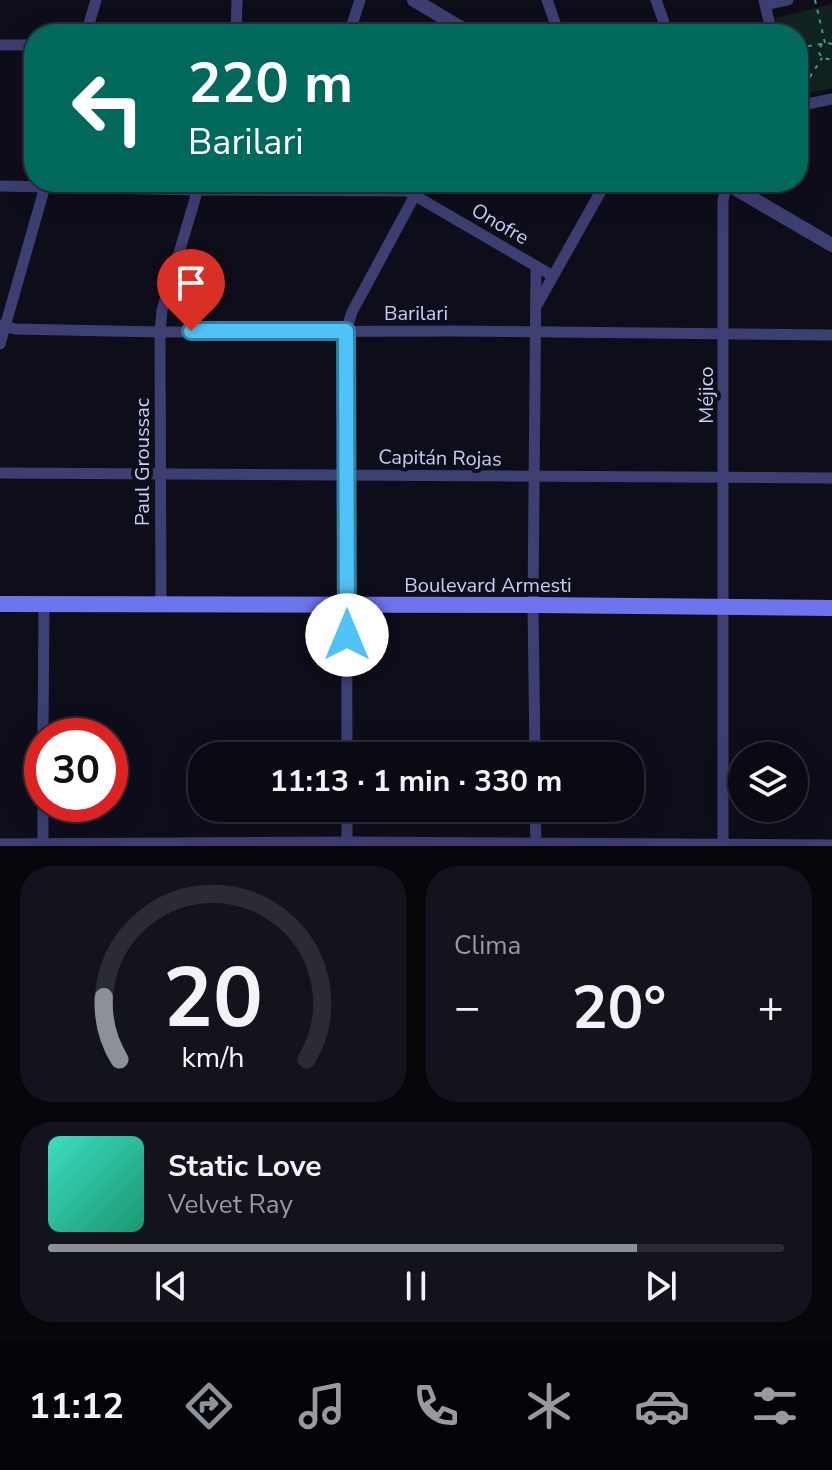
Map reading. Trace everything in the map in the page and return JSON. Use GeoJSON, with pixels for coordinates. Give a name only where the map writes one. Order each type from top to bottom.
{"type":"FeatureCollection","features":[{"type":"Feature","properties":{"kind":"main road","name":"Boulevard Armesti"},"geometry":{"type":"LineString","coordinates":[[0,604],[832,608]]}},
{"type":"Feature","properties":{"kind":"street"},"geometry":{"type":"LineString","coordinates":[[89,24],[96,0]]}},
{"type":"Feature","properties":{"kind":"street"},"geometry":{"type":"LineString","coordinates":[[236,24],[237,0]]}},
{"type":"Feature","properties":{"kind":"street"},"geometry":{"type":"LineString","coordinates":[[352,24],[360,0]]}},
{"type":"Feature","properties":{"kind":"street"},"geometry":{"type":"LineString","coordinates":[[414,0],[454,24]]}},
{"type":"Feature","properties":{"kind":"street"},"geometry":{"type":"LineString","coordinates":[[547,0],[555,24]]}},
{"type":"Feature","properties":{"kind":"street"},"geometry":{"type":"LineString","coordinates":[[656,0],[664,24]]}},
{"type":"Feature","properties":{"kind":"street"},"geometry":{"type":"LineString","coordinates":[[769,24],[764,3],[788,0]]}},
{"type":"Feature","properties":{"kind":"street"},"geometry":{"type":"LineString","coordinates":[[0,45],[24,45]]}},
{"type":"Feature","properties":{"kind":"street"},"geometry":{"type":"LineString","coordinates":[[808,104],[832,99]]}},
{"type":"Feature","properties":{"kind":"street","name":"Onofre"},"geometry":{"type":"LineString","coordinates":[[0,186],[24,185]]}},
{"type":"Feature","properties":{"kind":"street"},"geometry":{"type":"LineString","coordinates":[[0,344],[2,326],[43,192]]}},
{"type":"Feature","properties":{"kind":"street","name":"Paul Groussac"},"geometry":{"type":"LineString","coordinates":[[161,603],[160,332],[162,310],[197,192]]}},
{"type":"Feature","properties":{"kind":"street","name":"Onofre"},"geometry":{"type":"LineString","coordinates":[[404,192],[415,195],[553,276]]}},
{"type":"Feature","properties":{"kind":"street"},"geometry":{"type":"LineString","coordinates":[[347,742],[346,331],[352,312],[417,192]]}},
{"type":"Feature","properties":{"kind":"street"},"geometry":{"type":"LineString","coordinates":[[535,307],[600,192]]}},
{"type":"Feature","properties":{"kind":"street","name":"Méjico"},"geometry":{"type":"LineString","coordinates":[[723,845],[724,192]]}},
{"type":"Feature","properties":{"kind":"street"},"geometry":{"type":"LineString","coordinates":[[741,192],[832,245]]}},
{"type":"Feature","properties":{"kind":"street"},"geometry":{"type":"LineString","coordinates":[[535,742],[536,266]]}},
{"type":"Feature","properties":{"kind":"street","name":"Barilari"},"geometry":{"type":"LineString","coordinates":[[2,326],[15,329],[160,332],[832,335]]}},
{"type":"Feature","properties":{"kind":"street","name":"Capitán Rojas"},"geometry":{"type":"LineString","coordinates":[[0,473],[832,478]]}},
{"type":"Feature","properties":{"kind":"street"},"geometry":{"type":"LineString","coordinates":[[43,718],[44,604]]}},
{"type":"Feature","properties":{"kind":"street"},"geometry":{"type":"LineString","coordinates":[[43,822],[43,845]]}},
{"type":"Feature","properties":{"kind":"street"},"geometry":{"type":"LineString","coordinates":[[347,822],[347,844]]}},
{"type":"Feature","properties":{"kind":"street"},"geometry":{"type":"LineString","coordinates":[[535,822],[536,845]]}},
{"type":"Feature","properties":{"kind":"street"},"geometry":{"type":"LineString","coordinates":[[0,844],[832,845]]}},
{"type":"Feature","properties":{"kind":"path"},"geometry":{"type":"LineString","coordinates":[[815,0],[828,43]]}},
{"type":"Feature","properties":{"kind":"path"},"geometry":{"type":"LineString","coordinates":[[808,46],[828,43]]}},
{"type":"Feature","properties":{"kind":"path"},"geometry":{"type":"LineString","coordinates":[[822,58],[818,51],[828,43]]}},
{"type":"Feature","properties":{"kind":"path"},"geometry":{"type":"LineString","coordinates":[[822,58],[832,58]]}},
{"type":"Feature","properties":{"kind":"path"},"geometry":{"type":"LineString","coordinates":[[808,80],[822,58]]}},
{"type":"Feature","properties":{"kind":"green space"},"geometry":{"type":"Polygon","coordinates":[[[832,4],[832,88],[808,94],[808,24],[776,24],[775,18],[832,4]]]}},
{"type":"Feature","properties":{"kind":"route"},"geometry":{"type":"LineString","coordinates":[[191,331],[346,331],[347,635]]}}]}
